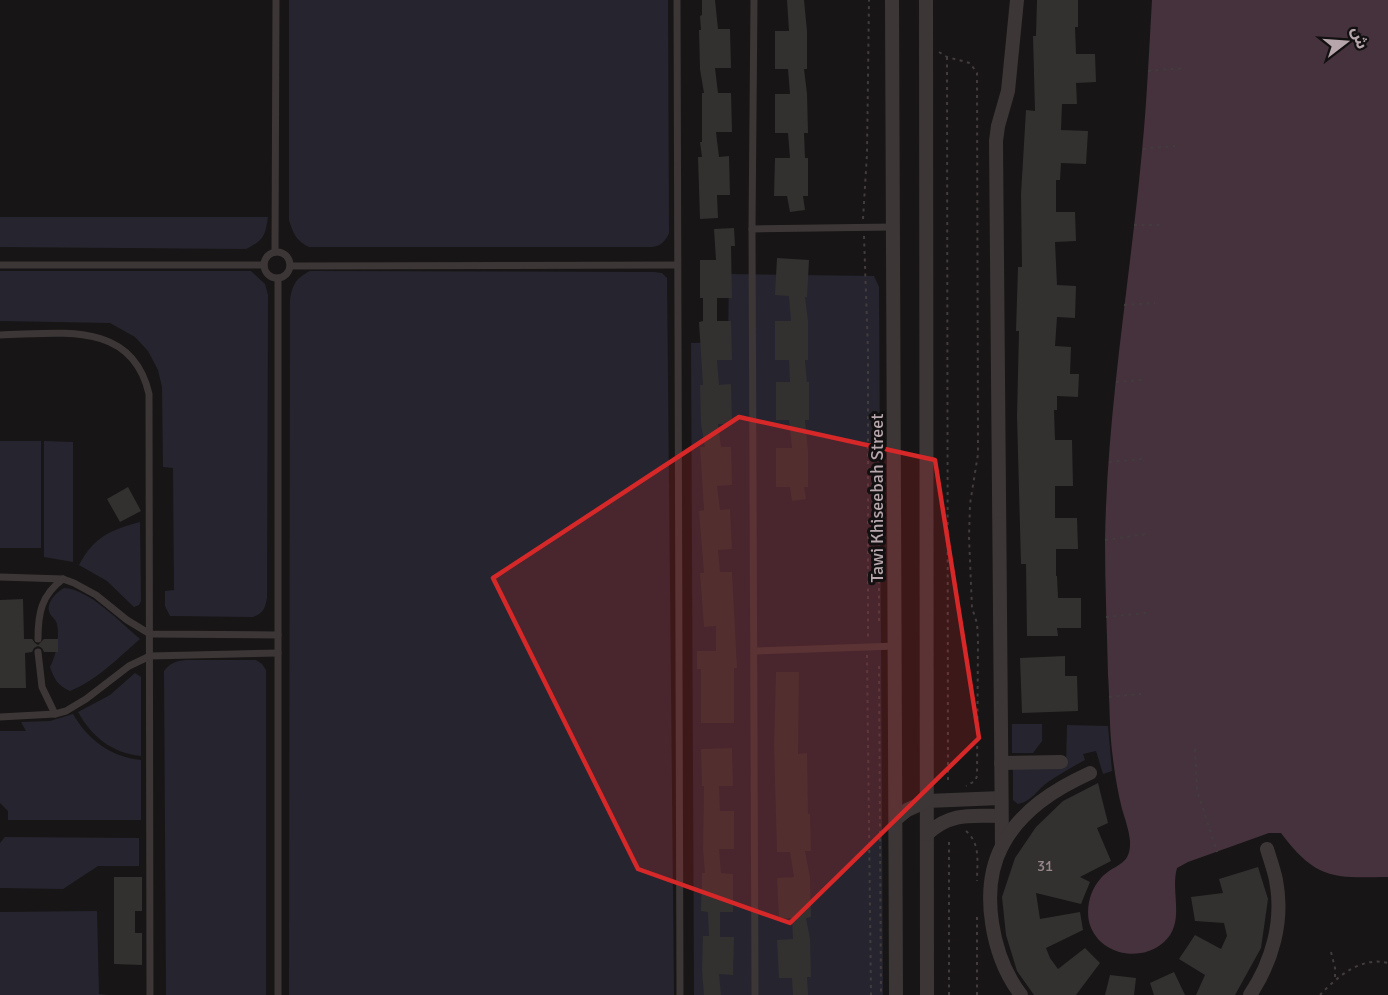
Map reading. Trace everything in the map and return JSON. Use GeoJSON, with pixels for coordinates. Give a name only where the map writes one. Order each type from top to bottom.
{"type":"FeatureCollection","features":[{"type":"Feature","properties":{"kind":"street","name":"Tawi Khiseebah Street"},"geometry":{"type":"LineString","coordinates":[[892,0],[896,995]]}},
{"type":"Feature","properties":{"kind":"street"},"geometry":{"type":"LineString","coordinates":[[926,0],[927,995]]}},
{"type":"Feature","properties":{"kind":"street"},"geometry":{"type":"LineString","coordinates":[[1017,0],[1008,91],[996,141],[1002,846],[992,888],[991,909],[993,930],[1006,971],[1022,995]]}},
{"type":"Feature","properties":{"kind":"street"},"geometry":{"type":"LineString","coordinates":[[1001,763],[1061,762]]}},
{"type":"Feature","properties":{"kind":"street"},"geometry":{"type":"LineString","coordinates":[[1002,846],[1019,822],[1039,802],[1063,785],[1090,773]]}},
{"type":"Feature","properties":{"kind":"street"},"geometry":{"type":"LineString","coordinates":[[896,819],[907,810],[927,801],[1001,798]]}},
{"type":"Feature","properties":{"kind":"street"},"geometry":{"type":"LineString","coordinates":[[927,834],[943,821],[961,816],[1001,816]]}},
{"type":"Feature","properties":{"kind":"street"},"geometry":{"type":"LineString","coordinates":[[1250,995],[1261,979],[1274,948],[1279,915],[1276,881],[1267,849]]}},
{"type":"Feature","properties":{"kind":"lane"},"geometry":{"type":"LineString","coordinates":[[275,252],[276,0]]}},
{"type":"Feature","properties":{"kind":"lane"},"geometry":{"type":"LineString","coordinates":[[677,0],[680,995]]}},
{"type":"Feature","properties":{"kind":"lane"},"geometry":{"type":"LineString","coordinates":[[754,0],[752,229],[755,995]]}},
{"type":"Feature","properties":{"kind":"lane"},"geometry":{"type":"LineString","coordinates":[[752,229],[892,226]]}},
{"type":"Feature","properties":{"kind":"lane"},"geometry":{"type":"LineString","coordinates":[[275,252],[284,254],[290,266],[286,274],[278,278],[267,273],[264,265],[267,257],[275,252]]}},
{"type":"Feature","properties":{"kind":"lane"},"geometry":{"type":"LineString","coordinates":[[0,265],[264,265]]}},
{"type":"Feature","properties":{"kind":"lane"},"geometry":{"type":"LineString","coordinates":[[290,266],[677,265]]}},
{"type":"Feature","properties":{"kind":"lane"},"geometry":{"type":"LineString","coordinates":[[278,278],[278,995]]}},
{"type":"Feature","properties":{"kind":"lane"},"geometry":{"type":"LineString","coordinates":[[0,335],[93,336],[116,344],[130,356],[141,370],[146,382],[149,406],[150,995]]}},
{"type":"Feature","properties":{"kind":"lane"},"geometry":{"type":"LineString","coordinates":[[0,577],[63,579],[84,588],[150,634],[278,635]]}},
{"type":"Feature","properties":{"kind":"lane"},"geometry":{"type":"LineString","coordinates":[[38,639],[38,617],[43,600],[63,579]]}},
{"type":"Feature","properties":{"kind":"lane"},"geometry":{"type":"LineString","coordinates":[[753,651],[896,646]]}},
{"type":"Feature","properties":{"kind":"lane"},"geometry":{"type":"LineString","coordinates":[[38,652],[42,687],[56,714]]}},
{"type":"Feature","properties":{"kind":"lane"},"geometry":{"type":"LineString","coordinates":[[0,717],[56,714],[66,711],[86,699],[129,666],[150,656],[278,653]]}},
{"type":"Feature","properties":{"kind":"path"},"geometry":{"type":"LineString","coordinates":[[863,219],[867,154],[869,0]]}},
{"type":"Feature","properties":{"kind":"path"},"geometry":{"type":"LineString","coordinates":[[939,52],[947,57],[970,63],[977,73],[978,454],[970,504],[969,537],[972,608],[977,623],[978,639],[977,776],[975,781],[965,786],[961,800]]}},
{"type":"Feature","properties":{"kind":"path"},"geometry":{"type":"LineString","coordinates":[[947,57],[948,780]]}},
{"type":"Feature","properties":{"kind":"path"},"geometry":{"type":"LineString","coordinates":[[1148,71],[1186,68]]}},
{"type":"Feature","properties":{"kind":"path"},"geometry":{"type":"LineString","coordinates":[[1143,149],[1175,146]]}},
{"type":"Feature","properties":{"kind":"path"},"geometry":{"type":"LineString","coordinates":[[1134,225],[1161,225]]}},
{"type":"Feature","properties":{"kind":"path"},"geometry":{"type":"LineString","coordinates":[[864,236],[868,351],[868,637]]}},
{"type":"Feature","properties":{"kind":"path"},"geometry":{"type":"LineString","coordinates":[[1124,305],[1155,303]]}},
{"type":"Feature","properties":{"kind":"path"},"geometry":{"type":"LineString","coordinates":[[1116,382],[1143,380]]}},
{"type":"Feature","properties":{"kind":"path"},"geometry":{"type":"LineString","coordinates":[[1109,462],[1143,459]]}},
{"type":"Feature","properties":{"kind":"path"},"geometry":{"type":"LineString","coordinates":[[1105,540],[1147,534]]}},
{"type":"Feature","properties":{"kind":"path"},"geometry":{"type":"LineString","coordinates":[[1106,617],[1146,612]]}},
{"type":"Feature","properties":{"kind":"path"},"geometry":{"type":"LineString","coordinates":[[867,652],[871,995]]}},
{"type":"Feature","properties":{"kind":"path"},"geometry":{"type":"LineString","coordinates":[[879,666],[881,995]]}},
{"type":"Feature","properties":{"kind":"path"},"geometry":{"type":"LineString","coordinates":[[1109,697],[1141,694]]}},
{"type":"Feature","properties":{"kind":"path"},"geometry":{"type":"LineString","coordinates":[[1195,749],[1197,790],[1217,852]]}},
{"type":"Feature","properties":{"kind":"path"},"geometry":{"type":"LineString","coordinates":[[961,816],[962,828],[973,837],[977,846],[977,881]]}},
{"type":"Feature","properties":{"kind":"path"},"geometry":{"type":"LineString","coordinates":[[949,842],[949,995]]}},
{"type":"Feature","properties":{"kind":"path"},"geometry":{"type":"LineString","coordinates":[[977,915],[977,995]]}},
{"type":"Feature","properties":{"kind":"path"},"geometry":{"type":"LineString","coordinates":[[1331,952],[1335,979]]}},
{"type":"Feature","properties":{"kind":"path"},"geometry":{"type":"LineString","coordinates":[[1320,995],[1335,979],[1359,965],[1371,961],[1388,962]]}},
{"type":"Feature","properties":{"kind":"highlighted area"},"geometry":{"type":"Polygon","coordinates":[[[739,417],[935,460],[979,738],[790,923],[638,869],[493,578],[739,417]]]}},
{"type":"Feature","properties":{"kind":"shaded area"},"geometry":{"type":"Polygon","coordinates":[[[289,0],[668,0],[669,233],[666,239],[660,245],[651,247],[309,247],[305,245],[296,236],[289,220],[289,0]]]}},
{"type":"Feature","properties":{"kind":"shaded area"},"geometry":{"type":"Polygon","coordinates":[[[1152,0],[1388,0],[1388,877],[1353,877],[1327,873],[1305,860],[1281,833],[1269,833],[1177,868],[1176,916],[1171,934],[1155,949],[1133,954],[1122,953],[1103,943],[1095,935],[1090,925],[1088,913],[1090,900],[1097,883],[1106,873],[1125,860],[1130,849],[1127,825],[1118,791],[1111,738],[1105,541],[1110,443],[1142,151],[1152,0]]]}},
{"type":"Feature","properties":{"kind":"shaded area"},"geometry":{"type":"Polygon","coordinates":[[[0,217],[268,217],[263,237],[246,249],[0,247],[0,217]]]}},
{"type":"Feature","properties":{"kind":"shaded area"},"geometry":{"type":"Polygon","coordinates":[[[0,271],[251,271],[265,284],[268,295],[267,598],[260,614],[253,617],[170,616],[165,606],[165,591],[174,590],[173,468],[163,467],[162,387],[158,370],[148,351],[135,337],[110,323],[0,321],[0,271]]]}},
{"type":"Feature","properties":{"kind":"shaded area"},"geometry":{"type":"Polygon","coordinates":[[[310,271],[654,272],[662,273],[667,278],[674,995],[289,995],[290,300],[296,282],[310,271]]]}},
{"type":"Feature","properties":{"kind":"shaded area"},"geometry":{"type":"Polygon","coordinates":[[[729,274],[874,276],[879,287],[883,995],[694,995],[691,343],[728,342],[729,274]]]}},
{"type":"Feature","properties":{"kind":"shaded area"},"geometry":{"type":"Polygon","coordinates":[[[0,441],[41,441],[41,548],[0,548],[0,441]]]}},
{"type":"Feature","properties":{"kind":"shaded area"},"geometry":{"type":"Polygon","coordinates":[[[44,441],[73,442],[73,562],[44,557],[44,441]]]}},
{"type":"Feature","properties":{"kind":"shaded area"},"geometry":{"type":"Polygon","coordinates":[[[140,522],[141,601],[134,607],[107,581],[79,565],[97,541],[104,536],[140,522]]]}},
{"type":"Feature","properties":{"kind":"shaded area"},"geometry":{"type":"Polygon","coordinates":[[[64,588],[84,594],[94,600],[140,639],[98,675],[70,691],[57,682],[50,667],[56,652],[58,629],[49,607],[53,597],[64,588]]]}},
{"type":"Feature","properties":{"kind":"shaded area"},"geometry":{"type":"Polygon","coordinates":[[[186,660],[256,660],[266,670],[266,995],[166,995],[164,671],[174,663],[186,660]]]}},
{"type":"Feature","properties":{"kind":"shaded area"},"geometry":{"type":"Polygon","coordinates":[[[135,673],[141,677],[141,756],[121,751],[104,742],[96,736],[78,712],[110,695],[135,673]]]}},
{"type":"Feature","properties":{"kind":"shaded area"},"geometry":{"type":"Polygon","coordinates":[[[73,714],[86,732],[101,746],[120,755],[141,760],[141,820],[8,820],[8,811],[0,803],[0,731],[26,731],[21,722],[50,721],[73,714]]]}},
{"type":"Feature","properties":{"kind":"shaded area"},"geometry":{"type":"Polygon","coordinates":[[[1012,724],[1042,724],[1042,741],[1033,753],[1012,753],[1012,724]]]}},
{"type":"Feature","properties":{"kind":"shaded area"},"geometry":{"type":"Polygon","coordinates":[[[1067,725],[1108,726],[1112,771],[1103,774],[1096,751],[1083,754],[1085,760],[1048,782],[1027,801],[1018,804],[1013,800],[1013,768],[1066,766],[1067,725]]]}},
{"type":"Feature","properties":{"kind":"shaded area"},"geometry":{"type":"Polygon","coordinates":[[[5,837],[139,838],[139,866],[98,866],[63,889],[0,888],[0,843],[5,837]]]}},
{"type":"Feature","properties":{"kind":"shaded area"},"geometry":{"type":"Polygon","coordinates":[[[97,911],[99,994],[110,995],[0,995],[0,912],[97,911]]]}},
{"type":"Feature","properties":{"kind":"building"},"geometry":{"type":"Polygon","coordinates":[[[702,0],[715,0],[718,29],[730,29],[731,68],[715,68],[718,93],[731,93],[732,132],[716,132],[719,157],[729,156],[730,195],[717,195],[718,218],[700,219],[698,157],[702,157],[700,142],[702,142],[702,93],[704,93],[700,69],[699,30],[701,30],[702,0]]]}},
{"type":"Feature","properties":{"kind":"building"},"geometry":{"type":"Polygon","coordinates":[[[787,0],[804,0],[807,31],[807,69],[804,69],[808,133],[804,133],[805,158],[808,158],[808,196],[803,196],[805,210],[790,212],[787,196],[774,196],[775,158],[790,158],[788,133],[775,133],[775,94],[790,94],[788,69],[775,69],[775,31],[789,31],[787,0]]]}},
{"type":"Feature","properties":{"kind":"building"},"geometry":{"type":"Polygon","coordinates":[[[1037,0],[1078,0],[1078,27],[1075,27],[1076,54],[1095,54],[1096,82],[1076,83],[1077,104],[1062,104],[1061,130],[1088,131],[1086,164],[1061,163],[1060,180],[1056,180],[1056,212],[1075,212],[1076,241],[1055,242],[1057,285],[1076,286],[1075,318],[1057,317],[1055,346],[1071,347],[1070,374],[1079,374],[1078,397],[1057,396],[1057,410],[1054,410],[1055,440],[1072,440],[1073,486],[1055,486],[1055,518],[1077,518],[1078,549],[1056,549],[1056,576],[1058,598],[1081,598],[1081,628],[1057,628],[1058,636],[1027,636],[1026,564],[1021,564],[1017,416],[1019,331],[1016,331],[1018,267],[1022,267],[1021,194],[1026,110],[1035,111],[1033,36],[1036,36],[1037,0]]]}},
{"type":"Feature","properties":{"kind":"building"},"geometry":{"type":"Polygon","coordinates":[[[734,228],[735,246],[731,246],[732,298],[717,298],[717,321],[731,321],[732,360],[717,360],[719,385],[731,384],[732,424],[718,424],[721,447],[731,447],[732,485],[717,486],[720,510],[730,509],[732,549],[718,550],[720,572],[732,572],[737,668],[734,668],[734,723],[701,723],[701,669],[697,669],[697,651],[716,651],[716,626],[704,627],[700,573],[704,573],[699,511],[704,510],[700,447],[705,447],[701,424],[700,385],[703,385],[699,322],[703,321],[703,298],[700,298],[700,260],[716,260],[714,229],[734,228]]]}},
{"type":"Feature","properties":{"kind":"building"},"geometry":{"type":"Polygon","coordinates":[[[777,258],[809,260],[807,297],[805,297],[808,321],[808,360],[805,360],[807,382],[809,382],[809,420],[805,420],[808,487],[804,487],[806,499],[792,501],[790,487],[776,487],[776,448],[792,448],[789,420],[776,420],[776,382],[790,382],[789,360],[775,360],[775,321],[791,321],[789,296],[775,295],[777,258]]]}},
{"type":"Feature","properties":{"kind":"building"},"geometry":{"type":"Polygon","coordinates":[[[128,487],[141,511],[120,522],[107,499],[128,487]]]}},
{"type":"Feature","properties":{"kind":"building"},"geometry":{"type":"Polygon","coordinates":[[[23,599],[24,639],[32,639],[38,645],[44,639],[58,639],[58,652],[44,652],[38,646],[32,652],[25,653],[26,688],[0,688],[0,600],[23,599]]]}},
{"type":"Feature","properties":{"kind":"building"},"geometry":{"type":"Polygon","coordinates":[[[1065,656],[1065,676],[1077,676],[1078,711],[1022,713],[1020,658],[1065,656]]]}},
{"type":"Feature","properties":{"kind":"building"},"geometry":{"type":"Polygon","coordinates":[[[776,672],[799,672],[798,754],[807,753],[808,814],[810,814],[811,851],[805,851],[810,877],[811,917],[806,918],[810,939],[811,977],[807,977],[808,995],[793,995],[792,978],[779,978],[777,940],[793,939],[792,918],[779,919],[777,878],[794,877],[790,852],[777,852],[774,746],[776,672]]]}},
{"type":"Feature","properties":{"kind":"building"},"geometry":{"type":"Polygon","coordinates":[[[732,748],[733,786],[719,786],[720,811],[734,811],[734,849],[719,849],[721,873],[733,874],[733,912],[720,912],[720,937],[734,937],[733,975],[719,974],[721,995],[704,995],[703,936],[709,936],[708,912],[701,911],[702,873],[705,873],[704,786],[702,786],[701,749],[732,748]]]}},
{"type":"Feature","properties":{"kind":"building"},"geometry":{"type":"Polygon","coordinates":[[[1098,783],[1108,823],[1097,828],[1111,861],[1080,877],[1090,882],[1081,904],[1036,893],[1040,919],[1080,912],[1083,930],[1046,948],[1058,969],[1085,948],[1100,963],[1076,995],[1034,995],[1017,971],[1006,935],[1002,897],[1015,858],[1036,827],[1063,801],[1098,783]]]}},
{"type":"Feature","properties":{"kind":"building"},"geometry":{"type":"Polygon","coordinates":[[[1258,867],[1268,899],[1261,948],[1235,995],[1196,995],[1205,975],[1179,959],[1195,935],[1221,949],[1227,936],[1224,923],[1195,921],[1191,897],[1223,893],[1219,879],[1258,867]]]}},
{"type":"Feature","properties":{"kind":"building"},"geometry":{"type":"Polygon","coordinates":[[[114,877],[142,877],[142,911],[135,911],[135,933],[142,933],[142,965],[114,964],[114,877]]]}},
{"type":"Feature","properties":{"kind":"building"},"geometry":{"type":"Polygon","coordinates":[[[1174,972],[1185,995],[1154,995],[1150,983],[1174,972]]]}},
{"type":"Feature","properties":{"kind":"building"},"geometry":{"type":"Polygon","coordinates":[[[1110,975],[1136,978],[1134,995],[1105,995],[1110,975]]]}}]}
